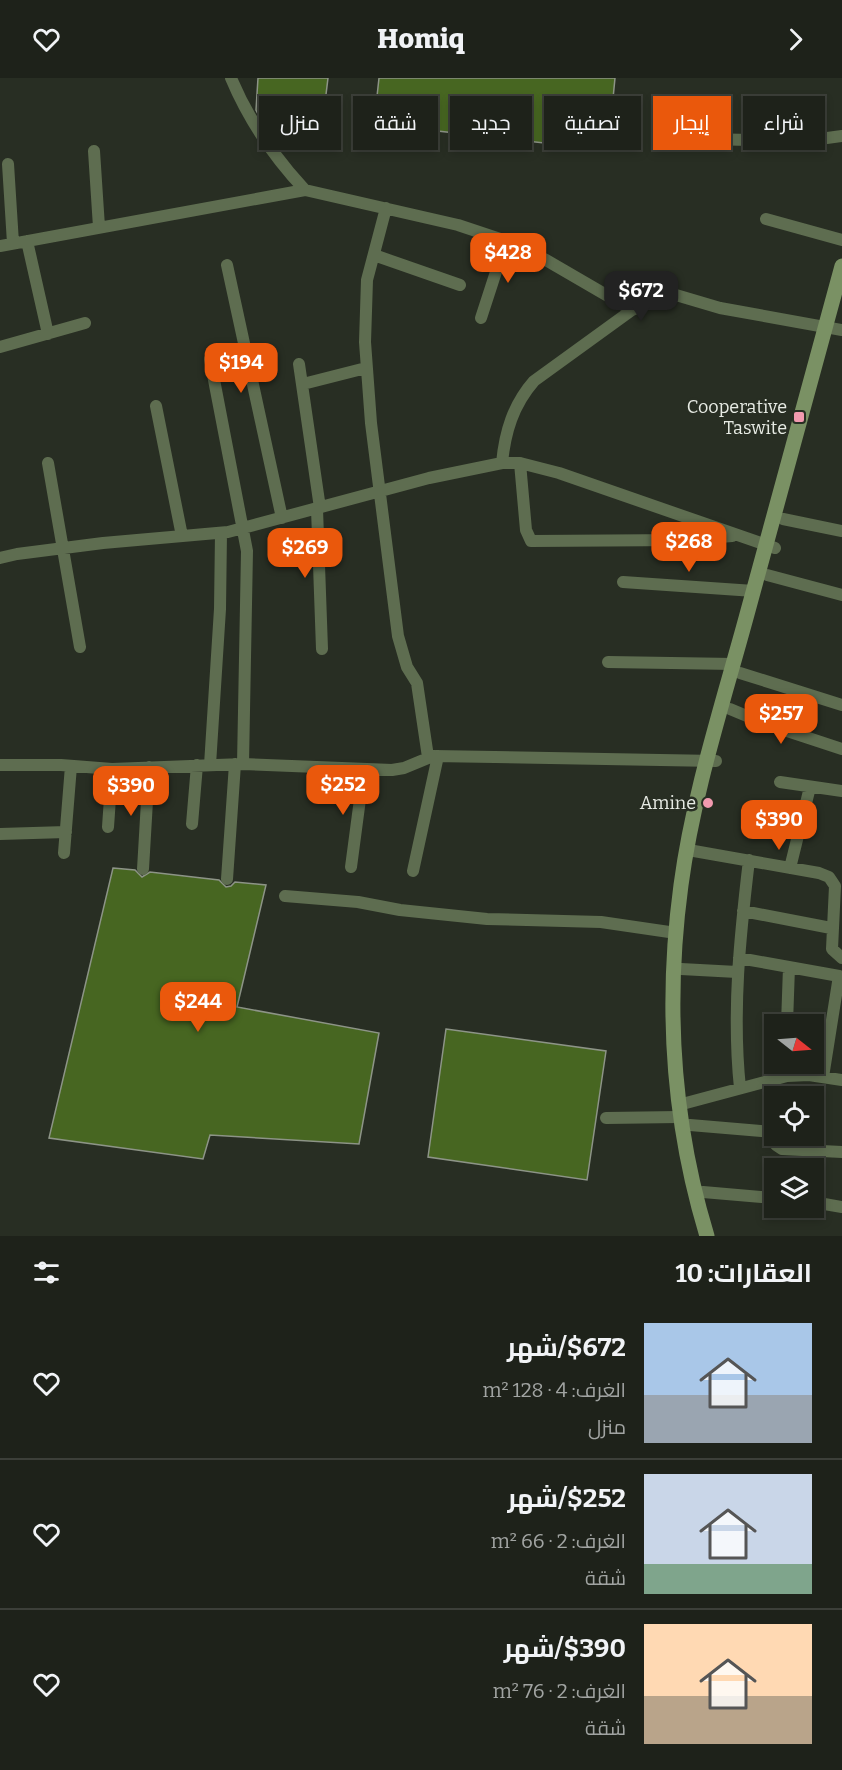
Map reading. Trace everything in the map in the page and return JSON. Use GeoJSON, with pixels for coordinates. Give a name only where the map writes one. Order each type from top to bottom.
{"type":"FeatureCollection","features":[{"type":"Feature","properties":{"kind":"main road"},"geometry":{"type":"LineString","coordinates":[[707,1236],[692,1180],[685,1115],[671,1030],[676,933],[686,852],[737,669],[767,575],[770,547],[783,519],[834,328],[842,266]]}},
{"type":"Feature","properties":{"kind":"main road"},"geometry":{"type":"LineString","coordinates":[[715,1236],[685,1115],[681,969],[694,851],[712,761],[730,710],[754,591],[770,547],[842,302]]}},
{"type":"Feature","properties":{"kind":"street"},"geometry":{"type":"LineString","coordinates":[[231,78],[257,130],[273,154],[305,190]]}},
{"type":"Feature","properties":{"kind":"street"},"geometry":{"type":"LineString","coordinates":[[731,140],[806,141],[842,136]]}},
{"type":"Feature","properties":{"kind":"street"},"geometry":{"type":"LineString","coordinates":[[94,151],[99,227]]}},
{"type":"Feature","properties":{"kind":"street"},"geometry":{"type":"LineString","coordinates":[[8,164],[13,243]]}},
{"type":"Feature","properties":{"kind":"street"},"geometry":{"type":"LineString","coordinates":[[0,246],[305,190],[459,225],[506,241],[567,271],[632,310]]}},
{"type":"Feature","properties":{"kind":"street"},"geometry":{"type":"LineString","coordinates":[[386,208],[365,291],[366,368],[398,636],[407,667],[417,683],[433,756],[413,871]]}},
{"type":"Feature","properties":{"kind":"street"},"geometry":{"type":"LineString","coordinates":[[766,219],[842,240]]}},
{"type":"Feature","properties":{"kind":"street"},"geometry":{"type":"LineString","coordinates":[[27,241],[48,334]]}},
{"type":"Feature","properties":{"kind":"street"},"geometry":{"type":"LineString","coordinates":[[481,318],[506,241]]}},
{"type":"Feature","properties":{"kind":"street"},"geometry":{"type":"LineString","coordinates":[[374,255],[460,285]]}},
{"type":"Feature","properties":{"kind":"street"},"geometry":{"type":"LineString","coordinates":[[227,265],[282,518]]}},
{"type":"Feature","properties":{"kind":"street"},"geometry":{"type":"LineString","coordinates":[[502,463],[508,428],[524,393],[534,381],[632,310],[663,296],[676,295],[720,308],[834,328]]}},
{"type":"Feature","properties":{"kind":"street"},"geometry":{"type":"LineString","coordinates":[[0,347],[85,323]]}},
{"type":"Feature","properties":{"kind":"street"},"geometry":{"type":"LineString","coordinates":[[210,359],[247,558],[239,764],[227,879]]}},
{"type":"Feature","properties":{"kind":"street"},"geometry":{"type":"LineString","coordinates":[[299,364],[318,508],[322,649]]}},
{"type":"Feature","properties":{"kind":"street"},"geometry":{"type":"LineString","coordinates":[[303,384],[366,368]]}},
{"type":"Feature","properties":{"kind":"street"},"geometry":{"type":"LineString","coordinates":[[156,406],[182,536]]}},
{"type":"Feature","properties":{"kind":"street"},"geometry":{"type":"LineString","coordinates":[[48,462],[80,647]]}},
{"type":"Feature","properties":{"kind":"street"},"geometry":{"type":"LineString","coordinates":[[0,558],[63,548],[242,529],[429,478],[502,463],[520,463],[560,473],[770,547]]}},
{"type":"Feature","properties":{"kind":"street"},"geometry":{"type":"LineString","coordinates":[[520,463],[525,524],[531,541],[684,540],[736,536]]}},
{"type":"Feature","properties":{"kind":"street"},"geometry":{"type":"LineString","coordinates":[[783,519],[842,531]]}},
{"type":"Feature","properties":{"kind":"street"},"geometry":{"type":"LineString","coordinates":[[210,765],[220,609],[220,533]]}},
{"type":"Feature","properties":{"kind":"street"},"geometry":{"type":"LineString","coordinates":[[767,575],[842,595]]}},
{"type":"Feature","properties":{"kind":"street"},"geometry":{"type":"LineString","coordinates":[[623,582],[710,590],[754,591]]}},
{"type":"Feature","properties":{"kind":"street"},"geometry":{"type":"LineString","coordinates":[[608,662],[737,669],[842,705]]}},
{"type":"Feature","properties":{"kind":"street"},"geometry":{"type":"LineString","coordinates":[[730,710],[842,749]]}},
{"type":"Feature","properties":{"kind":"street"},"geometry":{"type":"LineString","coordinates":[[0,765],[112,769],[239,764],[398,769],[433,756],[712,761]]}},
{"type":"Feature","properties":{"kind":"street"},"geometry":{"type":"LineString","coordinates":[[192,824],[197,765]]}},
{"type":"Feature","properties":{"kind":"street"},"geometry":{"type":"LineString","coordinates":[[64,853],[71,766]]}},
{"type":"Feature","properties":{"kind":"street"},"geometry":{"type":"LineString","coordinates":[[143,869],[149,767]]}},
{"type":"Feature","properties":{"kind":"street"},"geometry":{"type":"LineString","coordinates":[[108,827],[112,769]]}},
{"type":"Feature","properties":{"kind":"street"},"geometry":{"type":"LineString","coordinates":[[351,867],[364,769]]}},
{"type":"Feature","properties":{"kind":"street"},"geometry":{"type":"LineString","coordinates":[[780,782],[842,791]]}},
{"type":"Feature","properties":{"kind":"street"},"geometry":{"type":"LineString","coordinates":[[790,868],[810,787]]}},
{"type":"Feature","properties":{"kind":"street"},"geometry":{"type":"LineString","coordinates":[[0,834],[66,832]]}},
{"type":"Feature","properties":{"kind":"street"},"geometry":{"type":"LineString","coordinates":[[694,851],[825,875],[832,880],[835,886],[831,928],[832,950],[842,958]]}},
{"type":"Feature","properties":{"kind":"street"},"geometry":{"type":"LineString","coordinates":[[740,1088],[736,1038],[737,972],[749,860]]}},
{"type":"Feature","properties":{"kind":"street"},"geometry":{"type":"LineString","coordinates":[[285,896],[358,902],[400,910],[487,919],[601,922],[676,933]]}},
{"type":"Feature","properties":{"kind":"street"},"geometry":{"type":"LineString","coordinates":[[743,911],[831,928]]}},
{"type":"Feature","properties":{"kind":"street"},"geometry":{"type":"LineString","coordinates":[[739,958],[837,974],[840,977],[823,1077]]}},
{"type":"Feature","properties":{"kind":"street"},"geometry":{"type":"LineString","coordinates":[[787,1014],[789,967]]}},
{"type":"Feature","properties":{"kind":"street"},"geometry":{"type":"LineString","coordinates":[[681,969],[737,972]]}},
{"type":"Feature","properties":{"kind":"street"},"geometry":{"type":"LineString","coordinates":[[685,1115],[740,1088],[780,1074]]}},
{"type":"Feature","properties":{"kind":"street"},"geometry":{"type":"LineString","coordinates":[[793,1074],[842,1080]]}},
{"type":"Feature","properties":{"kind":"street"},"geometry":{"type":"LineString","coordinates":[[606,1118],[685,1115],[764,1131]]}},
{"type":"Feature","properties":{"kind":"street"},"geometry":{"type":"LineString","coordinates":[[778,1146],[782,1149],[842,1152]]}},
{"type":"Feature","properties":{"kind":"street"},"geometry":{"type":"LineString","coordinates":[[703,1192],[764,1197]]}},
{"type":"Feature","properties":{"kind":"street"},"geometry":{"type":"LineString","coordinates":[[824,1204],[842,1207]]}},
{"type":"Feature","properties":{"kind":"building"},"geometry":{"type":"Polygon","coordinates":[[[258,78],[328,78],[326,96],[259,96],[259,116],[256,110],[258,78]]]}},
{"type":"Feature","properties":{"kind":"building"},"geometry":{"type":"Polygon","coordinates":[[[379,78],[615,78],[613,96],[544,96],[544,143],[532,142],[532,96],[450,96],[450,132],[438,131],[438,96],[377,96],[379,78]]]}},
{"type":"Feature","properties":{"kind":"building"},"geometry":{"type":"Polygon","coordinates":[[[113,868],[135,870],[142,877],[150,872],[219,880],[226,887],[235,882],[266,885],[237,1007],[379,1033],[359,1144],[210,1135],[203,1159],[49,1138],[113,868]]]}},
{"type":"Feature","properties":{"kind":"building"},"geometry":{"type":"Polygon","coordinates":[[[446,1029],[606,1051],[587,1180],[428,1157],[446,1029]]]}},
{"type":"Feature","properties":{"kind":"place","name":"Cooperative Taswite"},"geometry":{"type":"Point","coordinates":[799,417]}},
{"type":"Feature","properties":{"kind":"place","name":"Amine"},"geometry":{"type":"Point","coordinates":[708,803]}}]}
